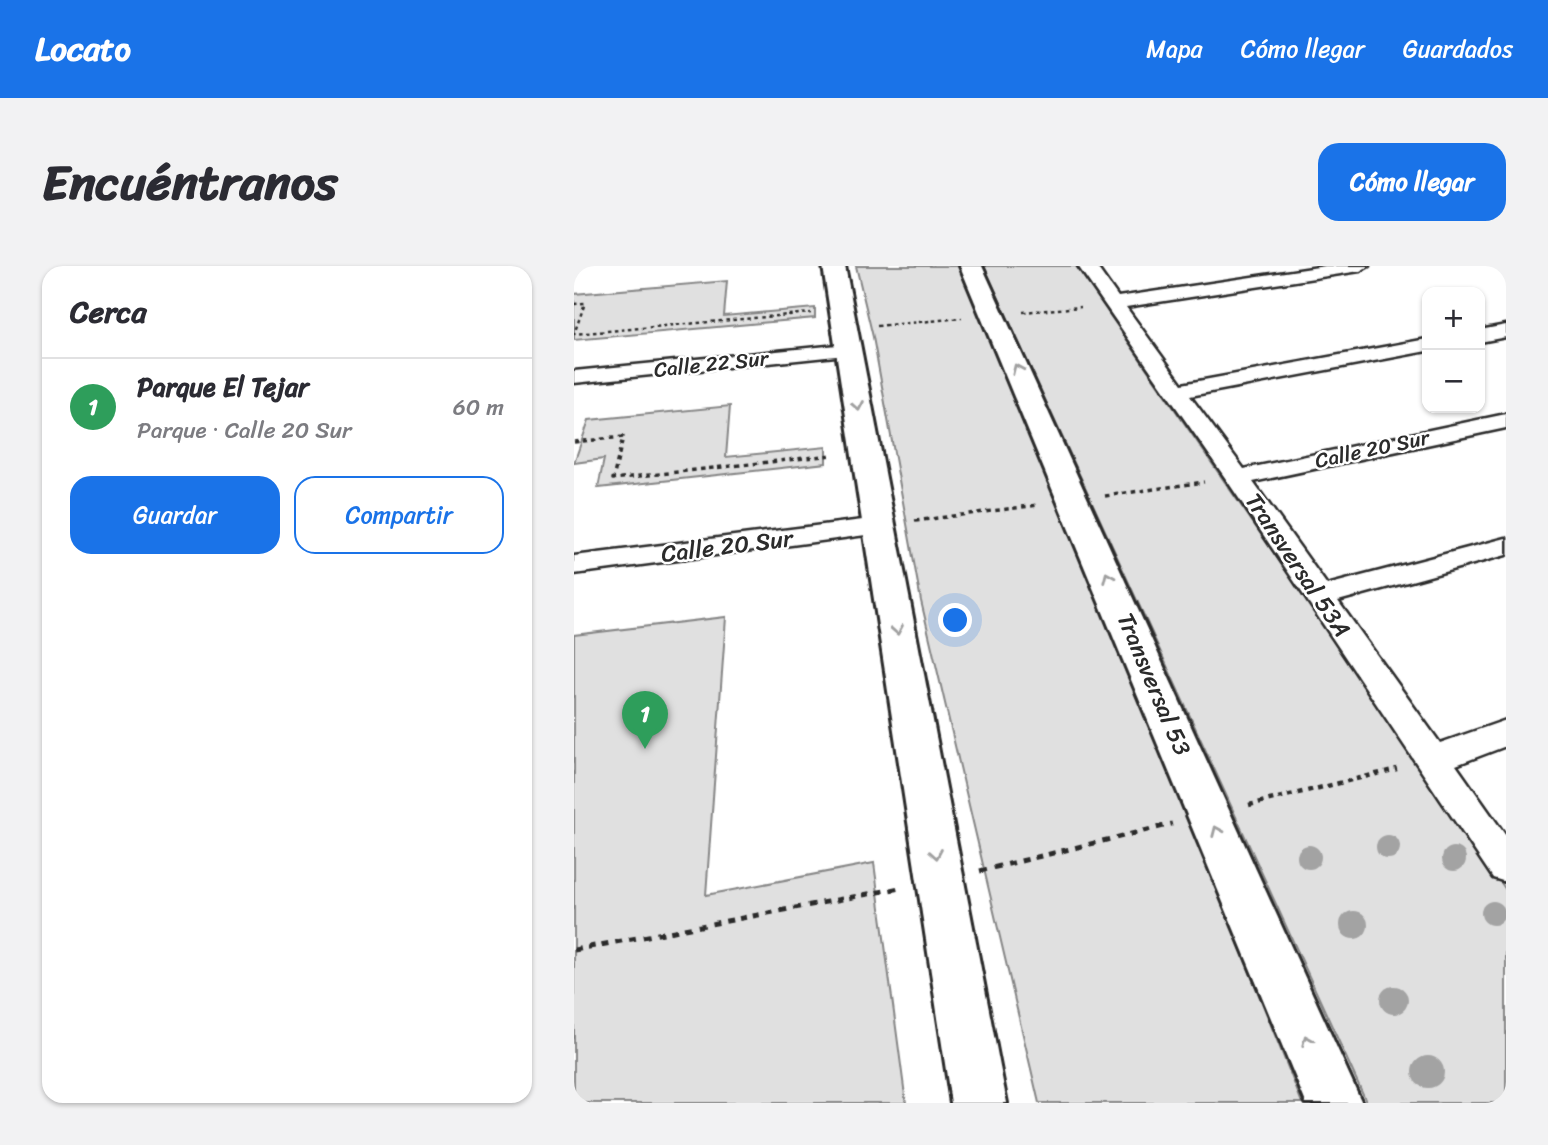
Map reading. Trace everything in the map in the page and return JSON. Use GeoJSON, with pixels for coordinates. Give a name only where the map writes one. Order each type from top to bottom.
{"type":"FeatureCollection","features":[{"type":"Feature","properties":{"kind":"street"},"geometry":{"type":"LineString","coordinates":[[834,266],[979,1103]]}},
{"type":"Feature","properties":{"kind":"street","name":"Transversal 53"},"geometry":{"type":"LineString","coordinates":[[971,266],[1334,1103]]}},
{"type":"Feature","properties":{"kind":"street","name":"Transversal 53A"},"geometry":{"type":"LineString","coordinates":[[1087,266],[1238,478],[1506,866]]}},
{"type":"Feature","properties":{"kind":"street"},"geometry":{"type":"LineString","coordinates":[[1115,303],[1360,266]]}},
{"type":"Feature","properties":{"kind":"street"},"geometry":{"type":"LineString","coordinates":[[1485,335],[1506,331]]}},
{"type":"Feature","properties":{"kind":"street"},"geometry":{"type":"LineString","coordinates":[[1176,392],[1422,346]]}},
{"type":"Feature","properties":{"kind":"street","name":"Calle 22 Sur"},"geometry":{"type":"LineString","coordinates":[[574,377],[848,350]]}},
{"type":"Feature","properties":{"kind":"street","name":"Calle 20 Sur"},"geometry":{"type":"LineString","coordinates":[[1238,478],[1506,421]]}},
{"type":"Feature","properties":{"kind":"street","name":"Calle 20 Sur"},"geometry":{"type":"LineString","coordinates":[[574,565],[879,526]]}},
{"type":"Feature","properties":{"kind":"street"},"geometry":{"type":"LineString","coordinates":[[1319,597],[1506,546]]}},
{"type":"Feature","properties":{"kind":"street"},"geometry":{"type":"LineString","coordinates":[[1432,760],[1506,733]]}},
{"type":"Feature","properties":{"kind":"path"},"geometry":{"type":"LineString","coordinates":[[574,304],[585,303],[574,334],[842,310]]}},
{"type":"Feature","properties":{"kind":"path"},"geometry":{"type":"LineString","coordinates":[[574,442],[623,437],[613,479],[834,454]]}},
{"type":"Feature","properties":{"kind":"path"},"geometry":{"type":"LineString","coordinates":[[574,950],[941,881]]}},
{"type":"Feature","properties":{"kind":"shaded area"},"geometry":{"type":"Polygon","coordinates":[[[856,266],[965,266],[1028,416],[1302,1103],[1039,1103],[921,601],[873,337],[856,266]]]}},
{"type":"Feature","properties":{"kind":"shaded area"},"geometry":{"type":"Polygon","coordinates":[[[984,266],[1076,266],[1506,890],[1506,1103],[1367,1103],[984,266]]]}},
{"type":"Feature","properties":{"kind":"shaded area"},"geometry":{"type":"Polygon","coordinates":[[[727,281],[724,316],[815,308],[815,318],[574,340],[574,294],[727,281]]]}},
{"type":"Feature","properties":{"kind":"shaded area"},"geometry":{"type":"Polygon","coordinates":[[[730,406],[726,457],[826,447],[826,463],[598,488],[604,459],[574,463],[589,420],[730,406]]]}},
{"type":"Feature","properties":{"kind":"shaded area"},"geometry":{"type":"Polygon","coordinates":[[[726,617],[706,895],[874,863],[906,1103],[574,1103],[574,635],[726,617]]]}},
{"type":"Feature","properties":{"kind":"place","name":"Parque El Tejar"},"geometry":{"type":"Point","coordinates":[645,749]}}]}
